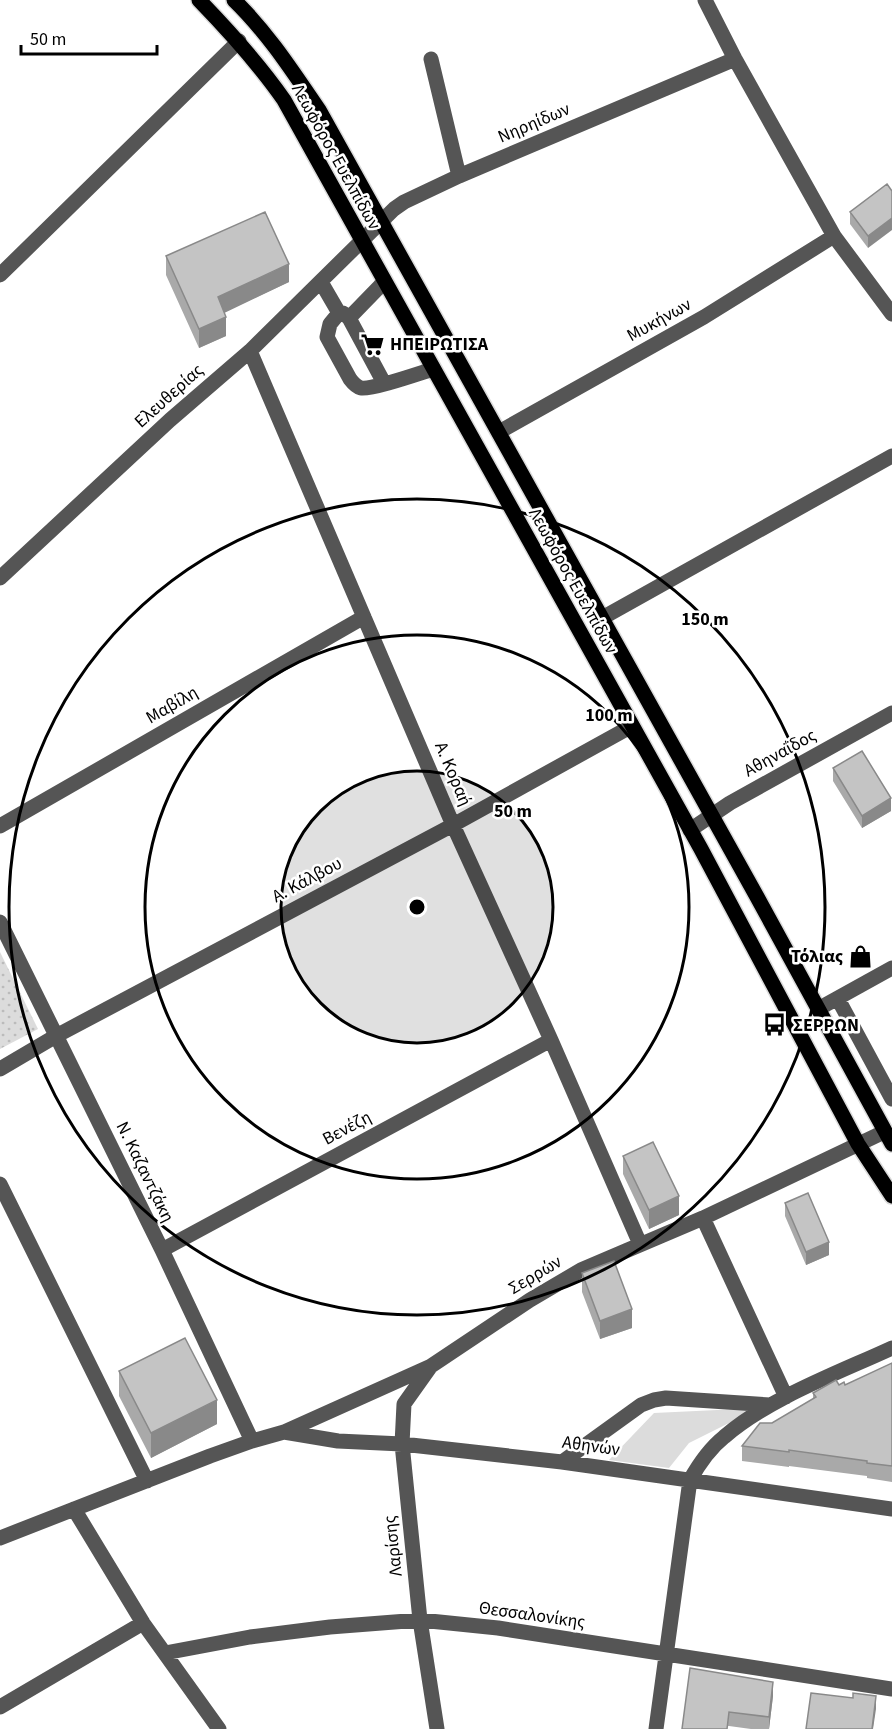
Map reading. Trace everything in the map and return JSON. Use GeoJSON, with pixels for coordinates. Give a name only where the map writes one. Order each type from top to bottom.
{"type":"FeatureCollection","features":[{"type":"Feature","properties":{"kind":"main road","name":"Λεωφόρος Ευελπίδων"},"geometry":{"type":"LineString","coordinates":[[199,0],[239,41],[284,100],[690,830],[858,1144],[892,1196]]}},
{"type":"Feature","properties":{"kind":"main road","name":"Λεωφόρος Ευελπίδων"},"geometry":{"type":"LineString","coordinates":[[234,0],[286,61],[319,110],[712,816],[888,1138]]}},
{"type":"Feature","properties":{"kind":"street"},"geometry":{"type":"LineString","coordinates":[[705,0],[735,59],[834,236],[892,314]]}},
{"type":"Feature","properties":{"kind":"street"},"geometry":{"type":"LineString","coordinates":[[0,275],[239,41]]}},
{"type":"Feature","properties":{"kind":"street"},"geometry":{"type":"LineString","coordinates":[[431,59],[459,176]]}},
{"type":"Feature","properties":{"kind":"street","name":"Νηρηίδων"},"geometry":{"type":"LineString","coordinates":[[362,242],[404,202],[459,176],[735,59]]}},
{"type":"Feature","properties":{"kind":"street","name":"Μυκήνων"},"geometry":{"type":"LineString","coordinates":[[499,432],[704,317],[834,236]]}},
{"type":"Feature","properties":{"kind":"street","name":"Ελευθερίας"},"geometry":{"type":"LineString","coordinates":[[0,578],[170,420],[250,351],[362,242]]}},
{"type":"Feature","properties":{"kind":"street"},"geometry":{"type":"LineString","coordinates":[[321,282],[344,315],[384,383]]}},
{"type":"Feature","properties":{"kind":"street"},"geometry":{"type":"LineString","coordinates":[[384,282],[344,315],[335,316],[330,324],[327,337],[350,379],[361,388],[433,369]]}},
{"type":"Feature","properties":{"kind":"street","name":"Α. Κοραή"},"geometry":{"type":"LineString","coordinates":[[250,351],[453,825],[551,1040],[640,1244]]}},
{"type":"Feature","properties":{"kind":"street"},"geometry":{"type":"LineString","coordinates":[[602,618],[892,456]]}},
{"type":"Feature","properties":{"kind":"street","name":"Μαβίλη"},"geometry":{"type":"LineString","coordinates":[[0,826],[364,617]]}},
{"type":"Feature","properties":{"kind":"street","name":"Αθηναΐδος"},"geometry":{"type":"LineString","coordinates":[[690,830],[730,803],[892,713]]}},
{"type":"Feature","properties":{"kind":"street","name":"A. Κάλβου"},"geometry":{"type":"LineString","coordinates":[[0,1069],[56,1036],[453,825],[632,726]]}},
{"type":"Feature","properties":{"kind":"street","name":"Ν. Καζαντζάκη"},"geometry":{"type":"LineString","coordinates":[[0,922],[162,1250],[252,1441]]}},
{"type":"Feature","properties":{"kind":"street"},"geometry":{"type":"LineString","coordinates":[[818,1010],[892,968]]}},
{"type":"Feature","properties":{"kind":"street"},"geometry":{"type":"LineString","coordinates":[[838,999],[892,1099]]}},
{"type":"Feature","properties":{"kind":"street","name":"Βενέζη"},"geometry":{"type":"LineString","coordinates":[[162,1250],[551,1040]]}},
{"type":"Feature","properties":{"kind":"street","name":"Σερρών"},"geometry":{"type":"LineString","coordinates":[[147,1481],[210,1456],[284,1432],[431,1366],[530,1300],[581,1270],[703,1218],[858,1144],[888,1138]]}},
{"type":"Feature","properties":{"kind":"street"},"geometry":{"type":"LineString","coordinates":[[0,1184],[147,1481],[0,1538]]}},
{"type":"Feature","properties":{"kind":"street"},"geometry":{"type":"LineString","coordinates":[[703,1218],[786,1397]]}},
{"type":"Feature","properties":{"kind":"street"},"geometry":{"type":"LineString","coordinates":[[656,1729],[690,1480],[702,1459],[724,1437],[770,1405],[892,1348]]}},
{"type":"Feature","properties":{"kind":"street","name":"Λαρίσης"},"geometry":{"type":"LineString","coordinates":[[431,1366],[404,1404],[402,1444],[420,1620],[437,1729]]}},
{"type":"Feature","properties":{"kind":"street"},"geometry":{"type":"LineString","coordinates":[[562,1462],[641,1405],[654,1400],[666,1398],[770,1405]]}},
{"type":"Feature","properties":{"kind":"street","name":"Αθηνών"},"geometry":{"type":"LineString","coordinates":[[284,1432],[338,1441],[402,1444],[562,1462],[892,1509]]}},
{"type":"Feature","properties":{"kind":"street"},"geometry":{"type":"LineString","coordinates":[[74,1509],[143,1623],[218,1729]]}},
{"type":"Feature","properties":{"kind":"street","name":"Θεσσαλονίκης"},"geometry":{"type":"LineString","coordinates":[[165,1653],[262,1635],[420,1620],[498,1628],[892,1689]]}},
{"type":"Feature","properties":{"kind":"street"},"geometry":{"type":"LineString","coordinates":[[0,1707],[143,1623]]}},
{"type":"Feature","properties":{"kind":"shaded area"},"geometry":{"type":"Polygon","coordinates":[[[0,952],[38,1029],[0,1049],[0,952]]]}},
{"type":"Feature","properties":{"kind":"shaded area"},"geometry":{"type":"Polygon","coordinates":[[[759,1408],[689,1443],[669,1468],[609,1460],[654,1413],[759,1408]]]}},
{"type":"Feature","properties":{"kind":"building"},"geometry":{"type":"Polygon","coordinates":[[[887,184],[892,191],[892,218],[868,236],[850,212],[887,184]]]}},
{"type":"Feature","properties":{"kind":"building"},"geometry":{"type":"Polygon","coordinates":[[[265,212],[289,264],[218,297],[226,317],[199,329],[166,256],[265,212]]]}},
{"type":"Feature","properties":{"kind":"building"},"geometry":{"type":"Polygon","coordinates":[[[862,751],[891,798],[862,816],[833,768],[862,751]]]}},
{"type":"Feature","properties":{"kind":"building"},"geometry":{"type":"Polygon","coordinates":[[[653,1142],[679,1196],[649,1210],[623,1156],[653,1142]]]}},
{"type":"Feature","properties":{"kind":"building"},"geometry":{"type":"Polygon","coordinates":[[[808,1193],[829,1242],[806,1252],[785,1203],[808,1193]]]}},
{"type":"Feature","properties":{"kind":"building"},"geometry":{"type":"Polygon","coordinates":[[[614,1261],[632,1309],[600,1321],[582,1273],[614,1261]]]}},
{"type":"Feature","properties":{"kind":"building"},"geometry":{"type":"Polygon","coordinates":[[[185,1338],[217,1400],[151,1433],[119,1371],[185,1338]]]}},
{"type":"Feature","properties":{"kind":"building"},"geometry":{"type":"Polygon","coordinates":[[[892,1363],[892,1466],[789,1450],[789,1452],[742,1446],[760,1423],[772,1423],[816,1397],[813,1393],[836,1380],[839,1385],[844,1382],[845,1385],[892,1363]]]}},
{"type":"Feature","properties":{"kind":"building"},"geometry":{"type":"Polygon","coordinates":[[[690,1668],[773,1682],[769,1717],[729,1712],[727,1729],[682,1729],[690,1668]]]}},
{"type":"Feature","properties":{"kind":"building"},"geometry":{"type":"Polygon","coordinates":[[[811,1693],[853,1698],[853,1693],[876,1696],[872,1729],[806,1729],[811,1693]]]}},
{"type":"Feature","properties":{"kind":"place","name":"ΗΠΕΙΡΩΤΙΣΑ"},"geometry":{"type":"Point","coordinates":[372,344]}},
{"type":"Feature","properties":{"kind":"place","name":"Τόλιας"},"geometry":{"type":"Point","coordinates":[861,956]}},
{"type":"Feature","properties":{"kind":"place","name":"ΣΕΡΡΩΝ"},"geometry":{"type":"Point","coordinates":[775,1025]}}]}
